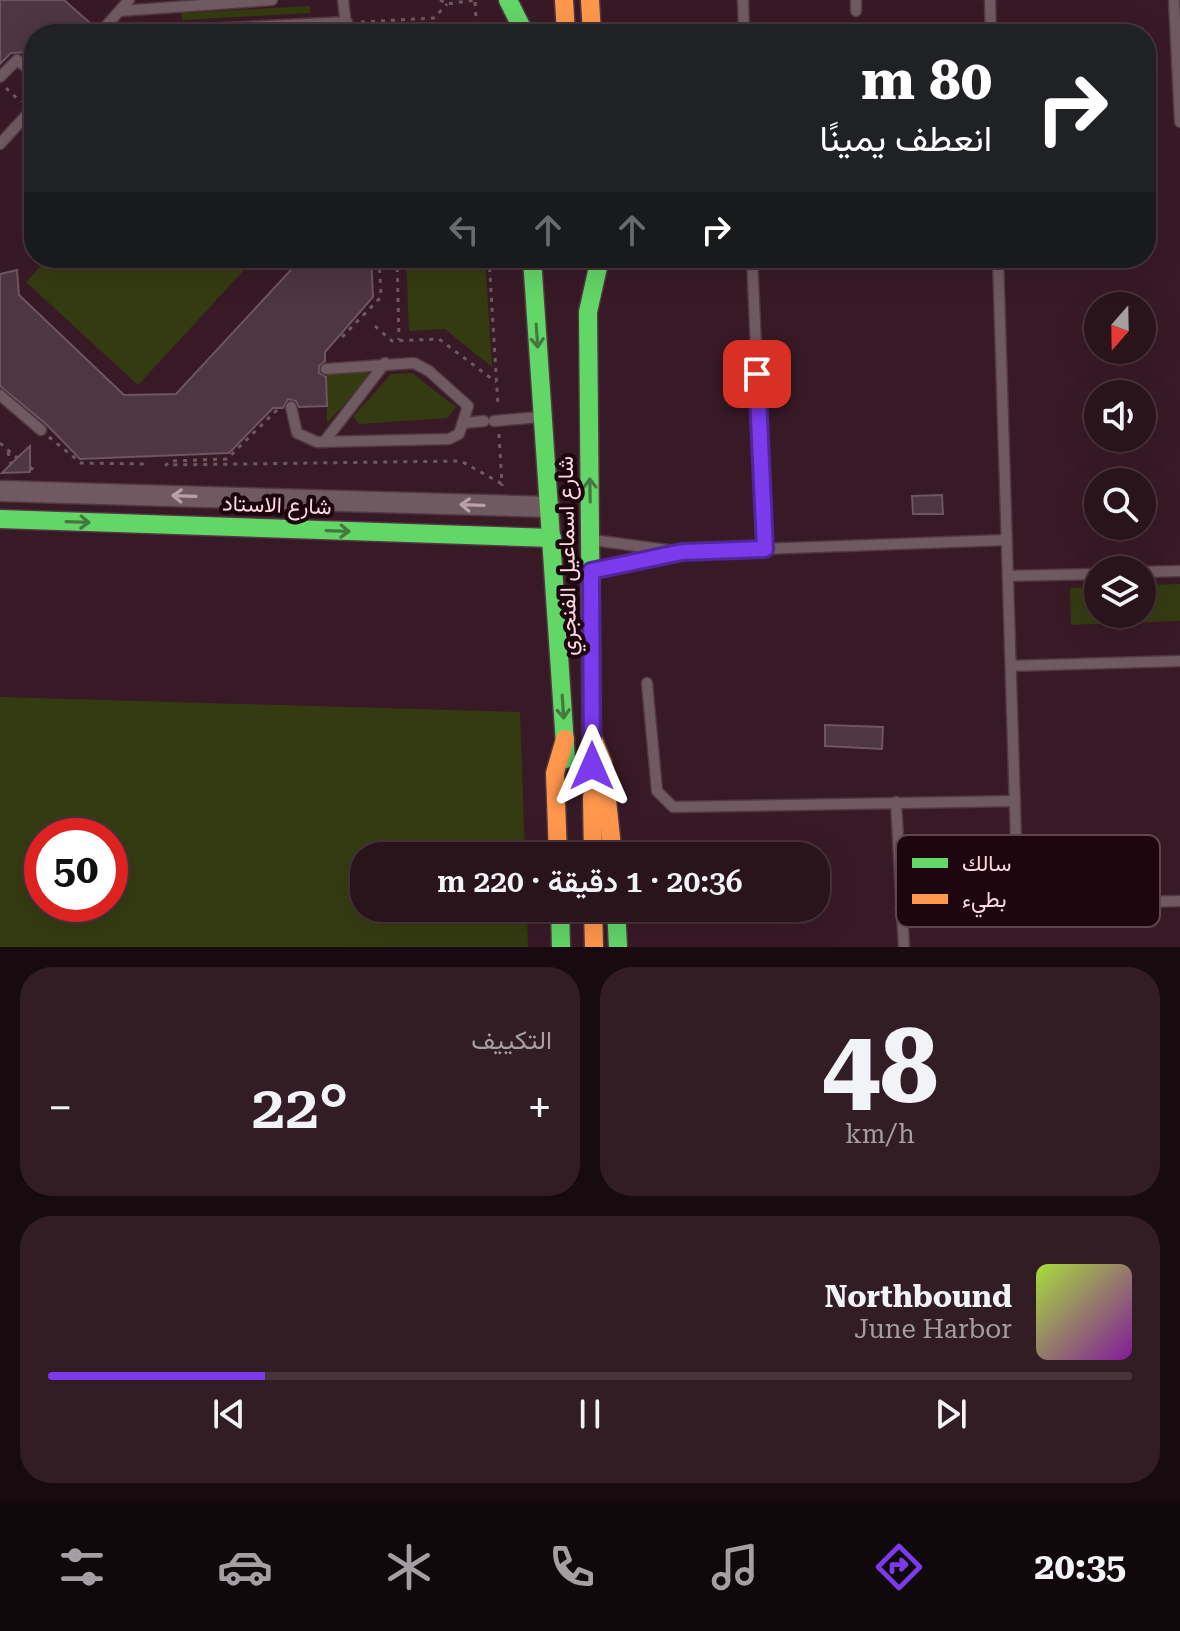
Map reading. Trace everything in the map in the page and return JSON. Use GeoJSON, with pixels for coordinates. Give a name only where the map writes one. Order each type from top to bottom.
{"type":"FeatureCollection","features":[{"type":"Feature","properties":{"kind":"main road"},"geometry":{"type":"LineString","coordinates":[[508,0],[521,24]]}},
{"type":"Feature","properties":{"kind":"main road"},"geometry":{"type":"LineString","coordinates":[[564,0],[565,24]]}},
{"type":"Feature","properties":{"kind":"main road"},"geometry":{"type":"LineString","coordinates":[[590,0],[591,24]]}},
{"type":"Feature","properties":{"kind":"main road"},"geometry":{"type":"LineString","coordinates":[[528,24],[532,5]]}},
{"type":"Feature","properties":{"kind":"main road","name":"شارع اسماعيل الفنجري"},"geometry":{"type":"LineString","coordinates":[[533,268],[571,842]]}},
{"type":"Feature","properties":{"kind":"main road"},"geometry":{"type":"LineString","coordinates":[[585,268],[588,312]]}},
{"type":"Feature","properties":{"kind":"main road","name":"شارع اسماعيل الفنجري"},"geometry":{"type":"LineString","coordinates":[[593,842],[588,312],[598,268]]}},
{"type":"Feature","properties":{"kind":"main road","name":"شارع الاستاد"},"geometry":{"type":"LineString","coordinates":[[0,519],[552,538]]}},
{"type":"Feature","properties":{"kind":"main road"},"geometry":{"type":"LineString","coordinates":[[592,736],[603,763],[611,842]]}},
{"type":"Feature","properties":{"kind":"main road"},"geometry":{"type":"LineString","coordinates":[[557,842],[555,773],[565,739]]}},
{"type":"Feature","properties":{"kind":"main road"},"geometry":{"type":"LineString","coordinates":[[568,922],[580,944]]}},
{"type":"Feature","properties":{"kind":"main road"},"geometry":{"type":"LineString","coordinates":[[576,922],[580,944]]}},
{"type":"Feature","properties":{"kind":"main road"},"geometry":{"type":"LineString","coordinates":[[580,944],[588,922]]}},
{"type":"Feature","properties":{"kind":"main road"},"geometry":{"type":"LineString","coordinates":[[617,922],[618,947]]}},
{"type":"Feature","properties":{"kind":"street","name":"شارع الاستاد"},"geometry":{"type":"LineString","coordinates":[[0,491],[550,507]]}},
{"type":"Feature","properties":{"kind":"lane"},"geometry":{"type":"LineString","coordinates":[[110,24],[129,0]]}},
{"type":"Feature","properties":{"kind":"lane"},"geometry":{"type":"LineString","coordinates":[[120,11],[272,0]]}},
{"type":"Feature","properties":{"kind":"lane"},"geometry":{"type":"LineString","coordinates":[[343,0],[346,24]]}},
{"type":"Feature","properties":{"kind":"lane"},"geometry":{"type":"LineString","coordinates":[[743,0],[744,24]]}},
{"type":"Feature","properties":{"kind":"lane"},"geometry":{"type":"LineString","coordinates":[[990,0],[991,24]]}},
{"type":"Feature","properties":{"kind":"lane"},"geometry":{"type":"LineString","coordinates":[[1174,0],[1180,122]]}},
{"type":"Feature","properties":{"kind":"lane"},"geometry":{"type":"LineString","coordinates":[[0,77],[17,60],[24,65]]}},
{"type":"Feature","properties":{"kind":"lane"},"geometry":{"type":"LineString","coordinates":[[0,144],[24,118]]}},
{"type":"Feature","properties":{"kind":"lane"},"geometry":{"type":"LineString","coordinates":[[0,123],[11,132]]}},
{"type":"Feature","properties":{"kind":"lane"},"geometry":{"type":"LineString","coordinates":[[752,268],[765,549]]}},
{"type":"Feature","properties":{"kind":"lane"},"geometry":{"type":"LineString","coordinates":[[998,268],[1016,835]]}},
{"type":"Feature","properties":{"kind":"lane"},"geometry":{"type":"LineString","coordinates":[[324,442],[385,363]]}},
{"type":"Feature","properties":{"kind":"lane"},"geometry":{"type":"LineString","coordinates":[[291,407],[297,433],[309,440],[324,442],[449,439],[459,434],[464,423],[468,410],[465,402],[429,371],[414,363],[326,369]]}},
{"type":"Feature","properties":{"kind":"lane"},"geometry":{"type":"LineString","coordinates":[[0,395],[41,430]]}},
{"type":"Feature","properties":{"kind":"lane"},"geometry":{"type":"LineString","coordinates":[[464,423],[542,417]]}},
{"type":"Feature","properties":{"kind":"lane"},"geometry":{"type":"LineString","coordinates":[[591,540],[682,552],[1006,540]]}},
{"type":"Feature","properties":{"kind":"lane"},"geometry":{"type":"LineString","coordinates":[[591,571],[682,552]]}},
{"type":"Feature","properties":{"kind":"lane"},"geometry":{"type":"LineString","coordinates":[[1156,572],[1180,571]]}},
{"type":"Feature","properties":{"kind":"lane"},"geometry":{"type":"LineString","coordinates":[[1008,576],[1084,574]]}},
{"type":"Feature","properties":{"kind":"lane"},"geometry":{"type":"LineString","coordinates":[[1011,666],[1180,661]]}},
{"type":"Feature","properties":{"kind":"lane"},"geometry":{"type":"LineString","coordinates":[[647,683],[657,791],[673,807],[1015,801]]}},
{"type":"Feature","properties":{"kind":"lane"},"geometry":{"type":"LineString","coordinates":[[896,802],[898,835]]}},
{"type":"Feature","properties":{"kind":"lane"},"geometry":{"type":"LineString","coordinates":[[1160,901],[1180,901]]}},
{"type":"Feature","properties":{"kind":"lane"},"geometry":{"type":"LineString","coordinates":[[902,927],[904,947]]}},
{"type":"Feature","properties":{"kind":"path"},"geometry":{"type":"LineString","coordinates":[[440,0],[447,4],[475,1],[476,24]]}},
{"type":"Feature","properties":{"kind":"path"},"geometry":{"type":"LineString","coordinates":[[360,22],[434,18],[447,4]]}},
{"type":"Feature","properties":{"kind":"path"},"geometry":{"type":"LineString","coordinates":[[0,83],[24,102]]}},
{"type":"Feature","properties":{"kind":"path"},"geometry":{"type":"LineString","coordinates":[[342,337],[381,297],[380,268]]}},
{"type":"Feature","properties":{"kind":"path"},"geometry":{"type":"LineString","coordinates":[[397,268],[399,340]]}},
{"type":"Feature","properties":{"kind":"path"},"geometry":{"type":"LineString","coordinates":[[490,268],[496,382],[492,421],[503,506]]}},
{"type":"Feature","properties":{"kind":"path"},"geometry":{"type":"LineString","coordinates":[[375,326],[389,339],[439,339],[496,382]]}},
{"type":"Feature","properties":{"kind":"path"},"geometry":{"type":"LineString","coordinates":[[279,408],[227,459],[170,461],[166,465],[171,468],[461,461],[502,484]]}},
{"type":"Feature","properties":{"kind":"path"},"geometry":{"type":"LineString","coordinates":[[41,430],[81,463],[148,464]]}},
{"type":"Feature","properties":{"kind":"path"},"geometry":{"type":"LineString","coordinates":[[0,443],[17,458]]}},
{"type":"Feature","properties":{"kind":"path"},"geometry":{"type":"LineString","coordinates":[[7,450],[11,464]]}},
{"type":"Feature","properties":{"kind":"green space"},"geometry":{"type":"Polygon","coordinates":[[[310,6],[310,13],[182,20],[182,13],[310,6]]]}},
{"type":"Feature","properties":{"kind":"green space"},"geometry":{"type":"Polygon","coordinates":[[[39,268],[246,268],[138,385],[26,282],[39,268]]]}},
{"type":"Feature","properties":{"kind":"green space"},"geometry":{"type":"Polygon","coordinates":[[[406,268],[486,268],[492,367],[445,329],[409,331],[406,268]]]}},
{"type":"Feature","properties":{"kind":"green space"},"geometry":{"type":"Polygon","coordinates":[[[367,371],[368,378],[327,423],[326,374],[367,371]]]}},
{"type":"Feature","properties":{"kind":"green space"},"geometry":{"type":"Polygon","coordinates":[[[412,373],[456,407],[447,418],[359,424],[353,417],[391,374],[412,373]]]}},
{"type":"Feature","properties":{"kind":"green space"},"geometry":{"type":"Polygon","coordinates":[[[1180,584],[1180,621],[1156,622],[1156,585],[1180,584]]]}},
{"type":"Feature","properties":{"kind":"green space"},"geometry":{"type":"Polygon","coordinates":[[[1070,588],[1084,588],[1084,625],[1071,625],[1070,588]]]}},
{"type":"Feature","properties":{"kind":"green space"},"geometry":{"type":"Polygon","coordinates":[[[0,697],[520,712],[525,842],[350,842],[350,922],[527,922],[528,947],[0,947],[0,697]]]}},
{"type":"Feature","properties":{"kind":"building"},"geometry":{"type":"Polygon","coordinates":[[[0,0],[64,0],[89,22],[24,24],[24,52],[11,53],[0,64],[0,0]]]}},
{"type":"Feature","properties":{"kind":"building"},"geometry":{"type":"Polygon","coordinates":[[[293,268],[372,268],[373,297],[325,352],[325,361],[319,366],[319,373],[326,377],[327,406],[299,407],[296,401],[288,399],[283,408],[273,408],[229,453],[80,459],[46,424],[0,386],[0,274],[17,270],[19,295],[124,395],[176,394],[293,268]]]}},
{"type":"Feature","properties":{"kind":"building"},"geometry":{"type":"Polygon","coordinates":[[[30,446],[30,472],[2,473],[17,458],[30,446]]]}},
{"type":"Feature","properties":{"kind":"building"},"geometry":{"type":"Polygon","coordinates":[[[942,495],[943,514],[913,514],[912,496],[942,495]]]}},
{"type":"Feature","properties":{"kind":"building"},"geometry":{"type":"Polygon","coordinates":[[[825,725],[883,727],[882,749],[825,746],[825,725]]]}},
{"type":"Feature","properties":{"kind":"traffic: fast"},"geometry":{"type":"LineString","coordinates":[[508,0],[520,24]]}},
{"type":"Feature","properties":{"kind":"traffic: fast"},"geometry":{"type":"LineString","coordinates":[[533,268],[566,759]]}},
{"type":"Feature","properties":{"kind":"traffic: fast"},"geometry":{"type":"LineString","coordinates":[[592,756],[588,312],[598,268]]}},
{"type":"Feature","properties":{"kind":"traffic: fast"},"geometry":{"type":"LineString","coordinates":[[0,519],[552,538]]}},
{"type":"Feature","properties":{"kind":"traffic: fast"},"geometry":{"type":"LineString","coordinates":[[560,922],[561,947]]}},
{"type":"Feature","properties":{"kind":"traffic: fast"},"geometry":{"type":"LineString","coordinates":[[617,922],[618,947]]}},
{"type":"Feature","properties":{"kind":"traffic: slow"},"geometry":{"type":"LineString","coordinates":[[564,0],[565,24]]}},
{"type":"Feature","properties":{"kind":"traffic: slow"},"geometry":{"type":"LineString","coordinates":[[590,0],[591,24]]}},
{"type":"Feature","properties":{"kind":"traffic: slow"},"geometry":{"type":"LineString","coordinates":[[592,736],[603,763],[611,842]]}},
{"type":"Feature","properties":{"kind":"traffic: slow"},"geometry":{"type":"LineString","coordinates":[[557,842],[555,773],[565,739]]}},
{"type":"Feature","properties":{"kind":"traffic: slow"},"geometry":{"type":"LineString","coordinates":[[592,797],[593,842]]}},
{"type":"Feature","properties":{"kind":"traffic: slow"},"geometry":{"type":"LineString","coordinates":[[593,922],[594,947]]}},
{"type":"Feature","properties":{"kind":"route"},"geometry":{"type":"LineString","coordinates":[[592,766],[591,571],[682,552],[765,549],[757,374]]}}]}
